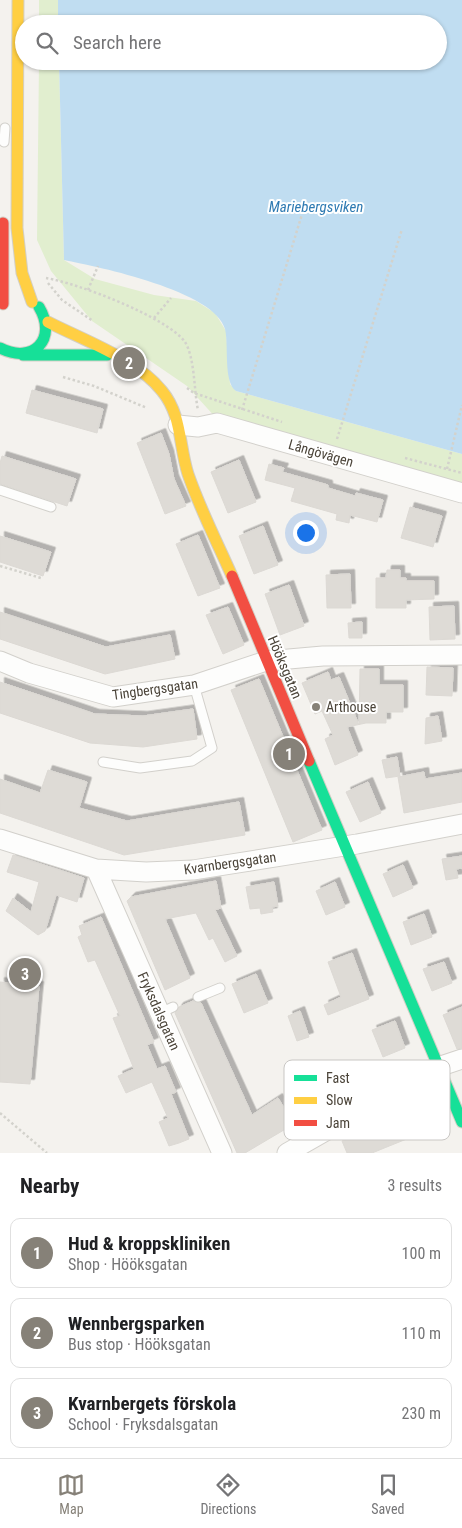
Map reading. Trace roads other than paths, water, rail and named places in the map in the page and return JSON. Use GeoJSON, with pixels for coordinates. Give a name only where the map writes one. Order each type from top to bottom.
{"type":"FeatureCollection","features":[{"type":"Feature","properties":{"kind":"street"},"geometry":{"type":"LineString","coordinates":[[18,0],[18,15]]}},
{"type":"Feature","properties":{"kind":"street"},"geometry":{"type":"LineString","coordinates":[[0,361],[38,348],[43,342],[48,322],[42,311],[32,302],[22,273],[17,228],[18,70]]}},
{"type":"Feature","properties":{"kind":"street"},"geometry":{"type":"LineString","coordinates":[[1,116],[4,147]]}},
{"type":"Feature","properties":{"kind":"street"},"geometry":{"type":"LineString","coordinates":[[3,212],[2,306],[17,299],[32,302]]}},
{"type":"Feature","properties":{"kind":"street","name":"Hööksgatan"},"geometry":{"type":"LineString","coordinates":[[48,322],[129,363],[155,382],[170,401],[178,425],[188,473],[435,1060]]}},
{"type":"Feature","properties":{"kind":"street"},"geometry":{"type":"LineString","coordinates":[[0,348],[19,355]]}},
{"type":"Feature","properties":{"kind":"street","name":"Hööksgatan"},"geometry":{"type":"LineString","coordinates":[[19,355],[110,354]]}},
{"type":"Feature","properties":{"kind":"street","name":"Långövägen"},"geometry":{"type":"LineString","coordinates":[[178,425],[198,427],[217,423],[462,493]]}},
{"type":"Feature","properties":{"kind":"street","name":"Tingbergsgatan"},"geometry":{"type":"LineString","coordinates":[[0,661],[29,673],[113,697],[194,685],[266,661],[323,656],[462,655]]}},
{"type":"Feature","properties":{"kind":"street","name":"Kvarnbergsgatan"},"geometry":{"type":"LineString","coordinates":[[0,839],[96,869],[146,872],[193,870],[344,846],[462,824]]}},
{"type":"Feature","properties":{"kind":"street","name":"Fryksdalsgatan"},"geometry":{"type":"LineString","coordinates":[[96,869],[166,1010],[222,1153]]}},
{"type":"Feature","properties":{"kind":"street"},"geometry":{"type":"LineString","coordinates":[[450,1063],[462,1059]]}},
{"type":"Feature","properties":{"kind":"street","name":"Hööksgatan"},"geometry":{"type":"LineString","coordinates":[[450,1094],[462,1122]]}},
{"type":"Feature","properties":{"kind":"street"},"geometry":{"type":"LineString","coordinates":[[287,1153],[310,1140]]}},
{"type":"Feature","properties":{"kind":"lane"},"geometry":{"type":"LineString","coordinates":[[4,147],[9,95],[8,0]]}},
{"type":"Feature","properties":{"kind":"lane"},"geometry":{"type":"LineString","coordinates":[[0,490],[51,506]]}},
{"type":"Feature","properties":{"kind":"lane"},"geometry":{"type":"LineString","coordinates":[[102,762],[140,768],[192,761],[212,748],[194,685]]}},
{"type":"Feature","properties":{"kind":"lane"},"geometry":{"type":"LineString","coordinates":[[198,997],[220,988]]}},
{"type":"Feature","properties":{"kind":"water","name":"Mariebergsviken"},"geometry":{"type":"Polygon","coordinates":[[[58,0],[462,0],[462,454],[236,391],[229,380],[225,329],[217,315],[201,303],[179,292],[154,283],[103,268],[64,260],[59,70],[447,70],[447,15],[58,15],[58,0]]]}},
{"type":"Feature","properties":{"kind":"place","name":"Wennbergsparken"},"geometry":{"type":"Point","coordinates":[129,363]}},
{"type":"Feature","properties":{"kind":"place","name":"Arthouse"},"geometry":{"type":"Point","coordinates":[316,707]}},
{"type":"Feature","properties":{"kind":"place","name":"Hud & kroppskliniken"},"geometry":{"type":"Point","coordinates":[289,754]}},
{"type":"Feature","properties":{"kind":"place","name":"Kvarnbergets förskola"},"geometry":{"type":"Point","coordinates":[25,974]}}]}
